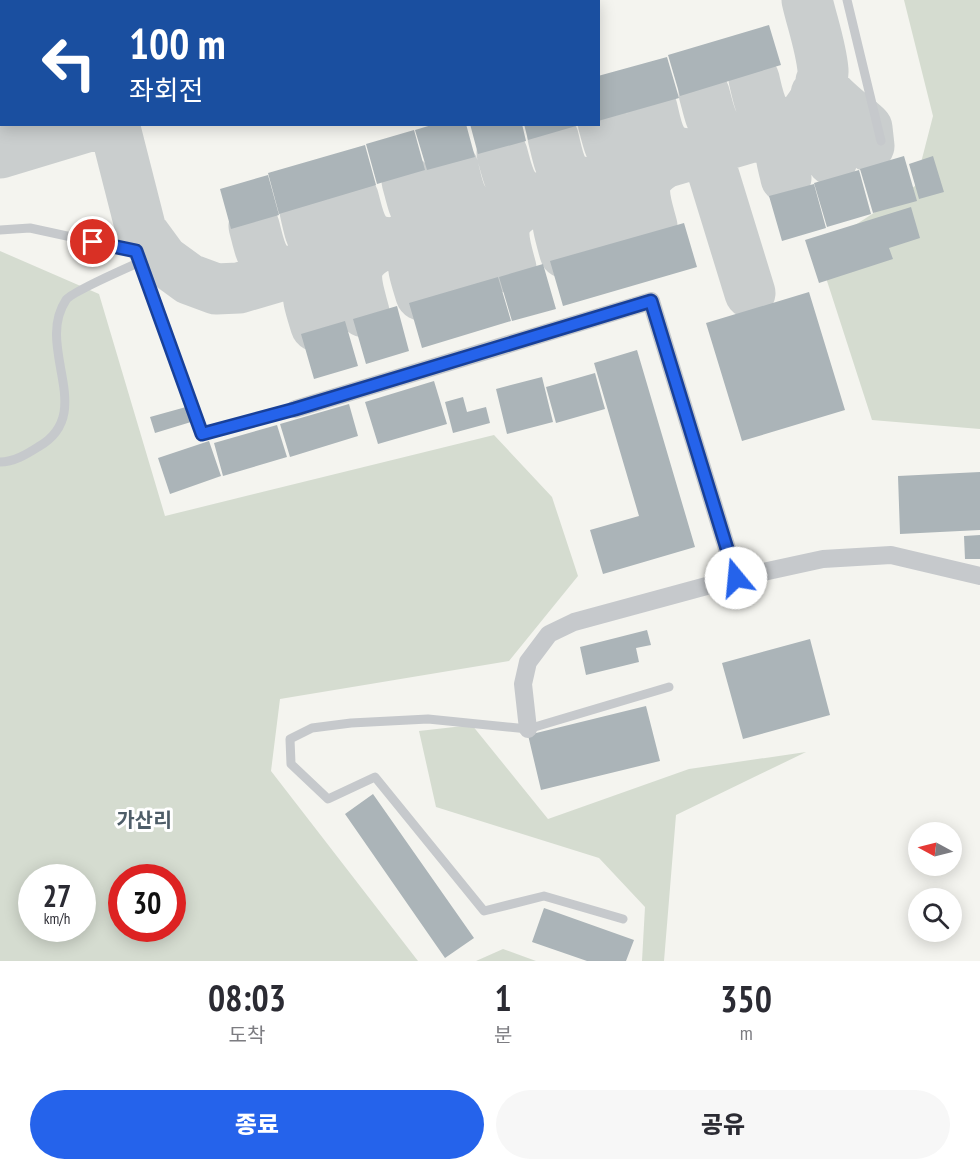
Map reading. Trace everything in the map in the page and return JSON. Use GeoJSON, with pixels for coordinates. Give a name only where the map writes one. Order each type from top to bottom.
{"type":"FeatureCollection","features":[{"type":"Feature","properties":{"kind":"street"},"geometry":{"type":"LineString","coordinates":[[295,409],[651,301],[736,578]]}},
{"type":"Feature","properties":{"kind":"street"},"geometry":{"type":"LineString","coordinates":[[528,729],[523,684],[528,662],[549,634],[574,622],[736,578],[823,559],[891,555],[980,576]]}},
{"type":"Feature","properties":{"kind":"lane"},"geometry":{"type":"LineString","coordinates":[[847,0],[881,141]]}},
{"type":"Feature","properties":{"kind":"lane"},"geometry":{"type":"LineString","coordinates":[[0,230],[30,228],[136,251],[202,434],[295,409]]}},
{"type":"Feature","properties":{"kind":"lane"},"geometry":{"type":"LineString","coordinates":[[0,462],[7,462],[47,442],[62,425],[66,407],[55,333],[58,312],[68,296],[140,262]]}},
{"type":"Feature","properties":{"kind":"lane"},"geometry":{"type":"LineString","coordinates":[[623,919],[544,896],[484,911],[375,777],[328,799],[291,764],[290,739],[312,728],[351,723],[428,719],[528,729],[669,687]]}},
{"type":"Feature","properties":{"kind":"shaded area"},"geometry":{"type":"Polygon","coordinates":[[[904,0],[980,0],[980,429],[872,420],[817,250],[915,186],[933,116],[904,0]]]}},
{"type":"Feature","properties":{"kind":"shaded area"},"geometry":{"type":"Polygon","coordinates":[[[0,251],[99,294],[165,516],[494,435],[552,497],[578,576],[509,661],[280,699],[271,771],[418,961],[0,961],[0,251]]]}},
{"type":"Feature","properties":{"kind":"shaded area"},"geometry":{"type":"Polygon","coordinates":[[[472,725],[548,819],[689,769],[806,752],[676,815],[664,961],[642,961],[645,907],[599,858],[436,807],[419,731],[472,725]]]}},
{"type":"Feature","properties":{"kind":"shaded area"},"geometry":{"type":"Polygon","coordinates":[[[503,949],[536,961],[476,961],[503,949]]]}},
{"type":"Feature","properties":{"kind":"building"},"geometry":{"type":"Polygon","coordinates":[[[769,25],[781,65],[680,96],[668,55],[769,25]]]}},
{"type":"Feature","properties":{"kind":"building"},"geometry":{"type":"Polygon","coordinates":[[[667,57],[679,98],[600,120],[600,75],[667,57]]]}},
{"type":"Feature","properties":{"kind":"building"},"geometry":{"type":"Polygon","coordinates":[[[428,126],[467,126],[475,157],[427,170],[415,130],[428,126]]]}},
{"type":"Feature","properties":{"kind":"building"},"geometry":{"type":"Polygon","coordinates":[[[471,126],[522,126],[526,141],[478,154],[471,126]]]}},
{"type":"Feature","properties":{"kind":"building"},"geometry":{"type":"Polygon","coordinates":[[[524,126],[576,126],[528,140],[524,126]]]}},
{"type":"Feature","properties":{"kind":"building"},"geometry":{"type":"Polygon","coordinates":[[[414,130],[425,170],[377,184],[366,144],[414,130]]]}},
{"type":"Feature","properties":{"kind":"building"},"geometry":{"type":"Polygon","coordinates":[[[365,145],[376,185],[279,214],[268,173],[365,145]]]}},
{"type":"Feature","properties":{"kind":"building"},"geometry":{"type":"Polygon","coordinates":[[[904,156],[917,201],[873,213],[860,169],[904,156]]]}},
{"type":"Feature","properties":{"kind":"building"},"geometry":{"type":"Polygon","coordinates":[[[933,156],[944,192],[919,199],[909,164],[933,156]]]}},
{"type":"Feature","properties":{"kind":"building"},"geometry":{"type":"Polygon","coordinates":[[[859,170],[871,214],[827,227],[814,183],[859,170]]]}},
{"type":"Feature","properties":{"kind":"building"},"geometry":{"type":"Polygon","coordinates":[[[268,175],[279,215],[231,229],[220,189],[268,175]]]}},
{"type":"Feature","properties":{"kind":"building"},"geometry":{"type":"Polygon","coordinates":[[[814,184],[826,228],[782,241],[769,196],[814,184]]]}},
{"type":"Feature","properties":{"kind":"building"},"geometry":{"type":"Polygon","coordinates":[[[911,207],[920,238],[889,248],[893,259],[819,283],[805,240],[911,207]]]}},
{"type":"Feature","properties":{"kind":"building"},"geometry":{"type":"Polygon","coordinates":[[[684,223],[697,267],[563,306],[550,261],[684,223]]]}},
{"type":"Feature","properties":{"kind":"building"},"geometry":{"type":"Polygon","coordinates":[[[543,264],[556,309],[512,321],[499,277],[543,264]]]}},
{"type":"Feature","properties":{"kind":"building"},"geometry":{"type":"Polygon","coordinates":[[[498,277],[511,321],[422,348],[409,303],[498,277]]]}},
{"type":"Feature","properties":{"kind":"building"},"geometry":{"type":"Polygon","coordinates":[[[809,292],[845,410],[742,441],[706,323],[809,292]]]}},
{"type":"Feature","properties":{"kind":"building"},"geometry":{"type":"Polygon","coordinates":[[[397,306],[409,351],[366,364],[353,319],[397,306]]]}},
{"type":"Feature","properties":{"kind":"building"},"geometry":{"type":"Polygon","coordinates":[[[345,321],[358,366],[314,379],[301,334],[345,321]]]}},
{"type":"Feature","properties":{"kind":"building"},"geometry":{"type":"Polygon","coordinates":[[[637,350],[695,547],[603,574],[590,530],[639,516],[594,363],[637,350]]]}},
{"type":"Feature","properties":{"kind":"building"},"geometry":{"type":"Polygon","coordinates":[[[595,373],[605,409],[556,423],[546,387],[595,373]]]}},
{"type":"Feature","properties":{"kind":"building"},"geometry":{"type":"Polygon","coordinates":[[[542,377],[553,422],[507,434],[496,389],[542,377]]]}},
{"type":"Feature","properties":{"kind":"building"},"geometry":{"type":"Polygon","coordinates":[[[434,381],[447,424],[378,444],[365,402],[434,381]]]}},
{"type":"Feature","properties":{"kind":"building"},"geometry":{"type":"Polygon","coordinates":[[[463,397],[467,412],[486,407],[490,423],[453,433],[445,402],[463,397]]]}},
{"type":"Feature","properties":{"kind":"building"},"geometry":{"type":"Polygon","coordinates":[[[349,404],[358,436],[290,457],[280,424],[349,404]]]}},
{"type":"Feature","properties":{"kind":"building"},"geometry":{"type":"Polygon","coordinates":[[[186,407],[191,422],[155,433],[150,417],[186,407]]]}},
{"type":"Feature","properties":{"kind":"building"},"geometry":{"type":"Polygon","coordinates":[[[277,425],[287,457],[223,476],[214,443],[277,425]]]}},
{"type":"Feature","properties":{"kind":"building"},"geometry":{"type":"Polygon","coordinates":[[[209,441],[221,476],[170,494],[158,458],[209,441]]]}},
{"type":"Feature","properties":{"kind":"building"},"geometry":{"type":"Polygon","coordinates":[[[980,472],[980,530],[900,534],[898,476],[980,472]]]}},
{"type":"Feature","properties":{"kind":"building"},"geometry":{"type":"Polygon","coordinates":[[[980,535],[980,559],[965,559],[964,536],[980,535]]]}},
{"type":"Feature","properties":{"kind":"building"},"geometry":{"type":"Polygon","coordinates":[[[647,630],[651,645],[636,648],[639,662],[586,675],[580,647],[647,630]]]}},
{"type":"Feature","properties":{"kind":"building"},"geometry":{"type":"Polygon","coordinates":[[[810,639],[830,715],[743,739],[722,663],[810,639]]]}},
{"type":"Feature","properties":{"kind":"building"},"geometry":{"type":"Polygon","coordinates":[[[646,706],[660,761],[541,790],[528,735],[646,706]]]}},
{"type":"Feature","properties":{"kind":"building"},"geometry":{"type":"Polygon","coordinates":[[[373,794],[474,938],[445,958],[345,814],[373,794]]]}},
{"type":"Feature","properties":{"kind":"building"},"geometry":{"type":"Polygon","coordinates":[[[544,908],[634,940],[626,961],[587,961],[532,942],[544,908]]]}},
{"type":"Feature","properties":{"kind":"taxiway"},"geometry":{"type":"LineString","coordinates":[[115,126],[141,230],[163,260],[189,279],[216,289],[239,288],[796,124],[815,100],[823,78],[820,52],[807,0]]}},
{"type":"Feature","properties":{"kind":"taxiway"},"geometry":{"type":"LineString","coordinates":[[754,79],[761,104],[768,117],[782,124],[792,125]]}},
{"type":"Feature","properties":{"kind":"taxiway"},"geometry":{"type":"LineString","coordinates":[[821,81],[827,92],[867,128],[869,146]]}},
{"type":"Feature","properties":{"kind":"taxiway"},"geometry":{"type":"LineString","coordinates":[[704,93],[711,118],[719,131],[733,138],[743,139]]}},
{"type":"Feature","properties":{"kind":"taxiway"},"geometry":{"type":"LineString","coordinates":[[816,94],[814,112],[832,160]]}},
{"type":"Feature","properties":{"kind":"taxiway"},"geometry":{"type":"LineString","coordinates":[[652,108],[656,126],[666,146],[680,153],[690,154]]}},
{"type":"Feature","properties":{"kind":"taxiway"},"geometry":{"type":"LineString","coordinates":[[603,122],[611,148],[618,160],[632,167],[642,168]]}},
{"type":"Feature","properties":{"kind":"taxiway"},"geometry":{"type":"LineString","coordinates":[[786,178],[780,150],[783,138],[792,125]]}},
{"type":"Feature","properties":{"kind":"taxiway"},"geometry":{"type":"LineString","coordinates":[[0,153],[89,126]]}},
{"type":"Feature","properties":{"kind":"taxiway"},"geometry":{"type":"LineString","coordinates":[[553,137],[560,163],[567,175],[581,182],[591,183]]}},
{"type":"Feature","properties":{"kind":"taxiway"},"geometry":{"type":"LineString","coordinates":[[706,150],[750,293]]}},
{"type":"Feature","properties":{"kind":"taxiway"},"geometry":{"type":"LineString","coordinates":[[502,153],[517,191],[531,198],[541,199]]}},
{"type":"Feature","properties":{"kind":"taxiway"},"geometry":{"type":"LineString","coordinates":[[652,226],[646,205],[645,188],[651,174],[669,161]]}},
{"type":"Feature","properties":{"kind":"taxiway"},"geometry":{"type":"LineString","coordinates":[[453,167],[460,193],[468,205],[482,212],[492,213]]}},
{"type":"Feature","properties":{"kind":"taxiway"},"geometry":{"type":"LineString","coordinates":[[608,239],[601,209],[603,193],[614,179],[625,173]]}},
{"type":"Feature","properties":{"kind":"taxiway"},"geometry":{"type":"LineString","coordinates":[[407,181],[414,206],[422,219],[436,226],[446,227]]}},
{"type":"Feature","properties":{"kind":"taxiway"},"geometry":{"type":"LineString","coordinates":[[565,253],[559,232],[559,207],[563,200],[581,187]]}},
{"type":"Feature","properties":{"kind":"taxiway"},"geometry":{"type":"LineString","coordinates":[[353,197],[360,222],[368,235],[382,242],[392,243]]}},
{"type":"Feature","properties":{"kind":"taxiway"},"geometry":{"type":"LineString","coordinates":[[511,268],[504,230],[510,216],[528,203]]}},
{"type":"Feature","properties":{"kind":"taxiway"},"geometry":{"type":"LineString","coordinates":[[305,211],[309,229],[319,249],[333,256],[343,257]]}},
{"type":"Feature","properties":{"kind":"taxiway"},"geometry":{"type":"LineString","coordinates":[[466,282],[458,252],[460,236],[472,222],[483,216]]}},
{"type":"Feature","properties":{"kind":"taxiway"},"geometry":{"type":"LineString","coordinates":[[254,226],[261,252],[269,264],[283,271],[293,272]]}},
{"type":"Feature","properties":{"kind":"taxiway"},"geometry":{"type":"LineString","coordinates":[[421,295],[413,257],[419,242],[437,229]]}},
{"type":"Feature","properties":{"kind":"taxiway"},"geometry":{"type":"LineString","coordinates":[[364,312],[357,282],[359,266],[370,252],[381,246]]}},
{"type":"Feature","properties":{"kind":"taxiway"},"geometry":{"type":"LineString","coordinates":[[316,326],[308,288],[314,274],[332,261]]}},
{"type":"Feature","properties":{"kind":"district","name":"가산리"},"geometry":{"type":"Point","coordinates":[144,820]}},
{"type":"Feature","properties":{"kind":"route"},"geometry":{"type":"LineString","coordinates":[[93,242],[136,251],[202,434],[295,409],[651,301],[736,578]]}}]}
